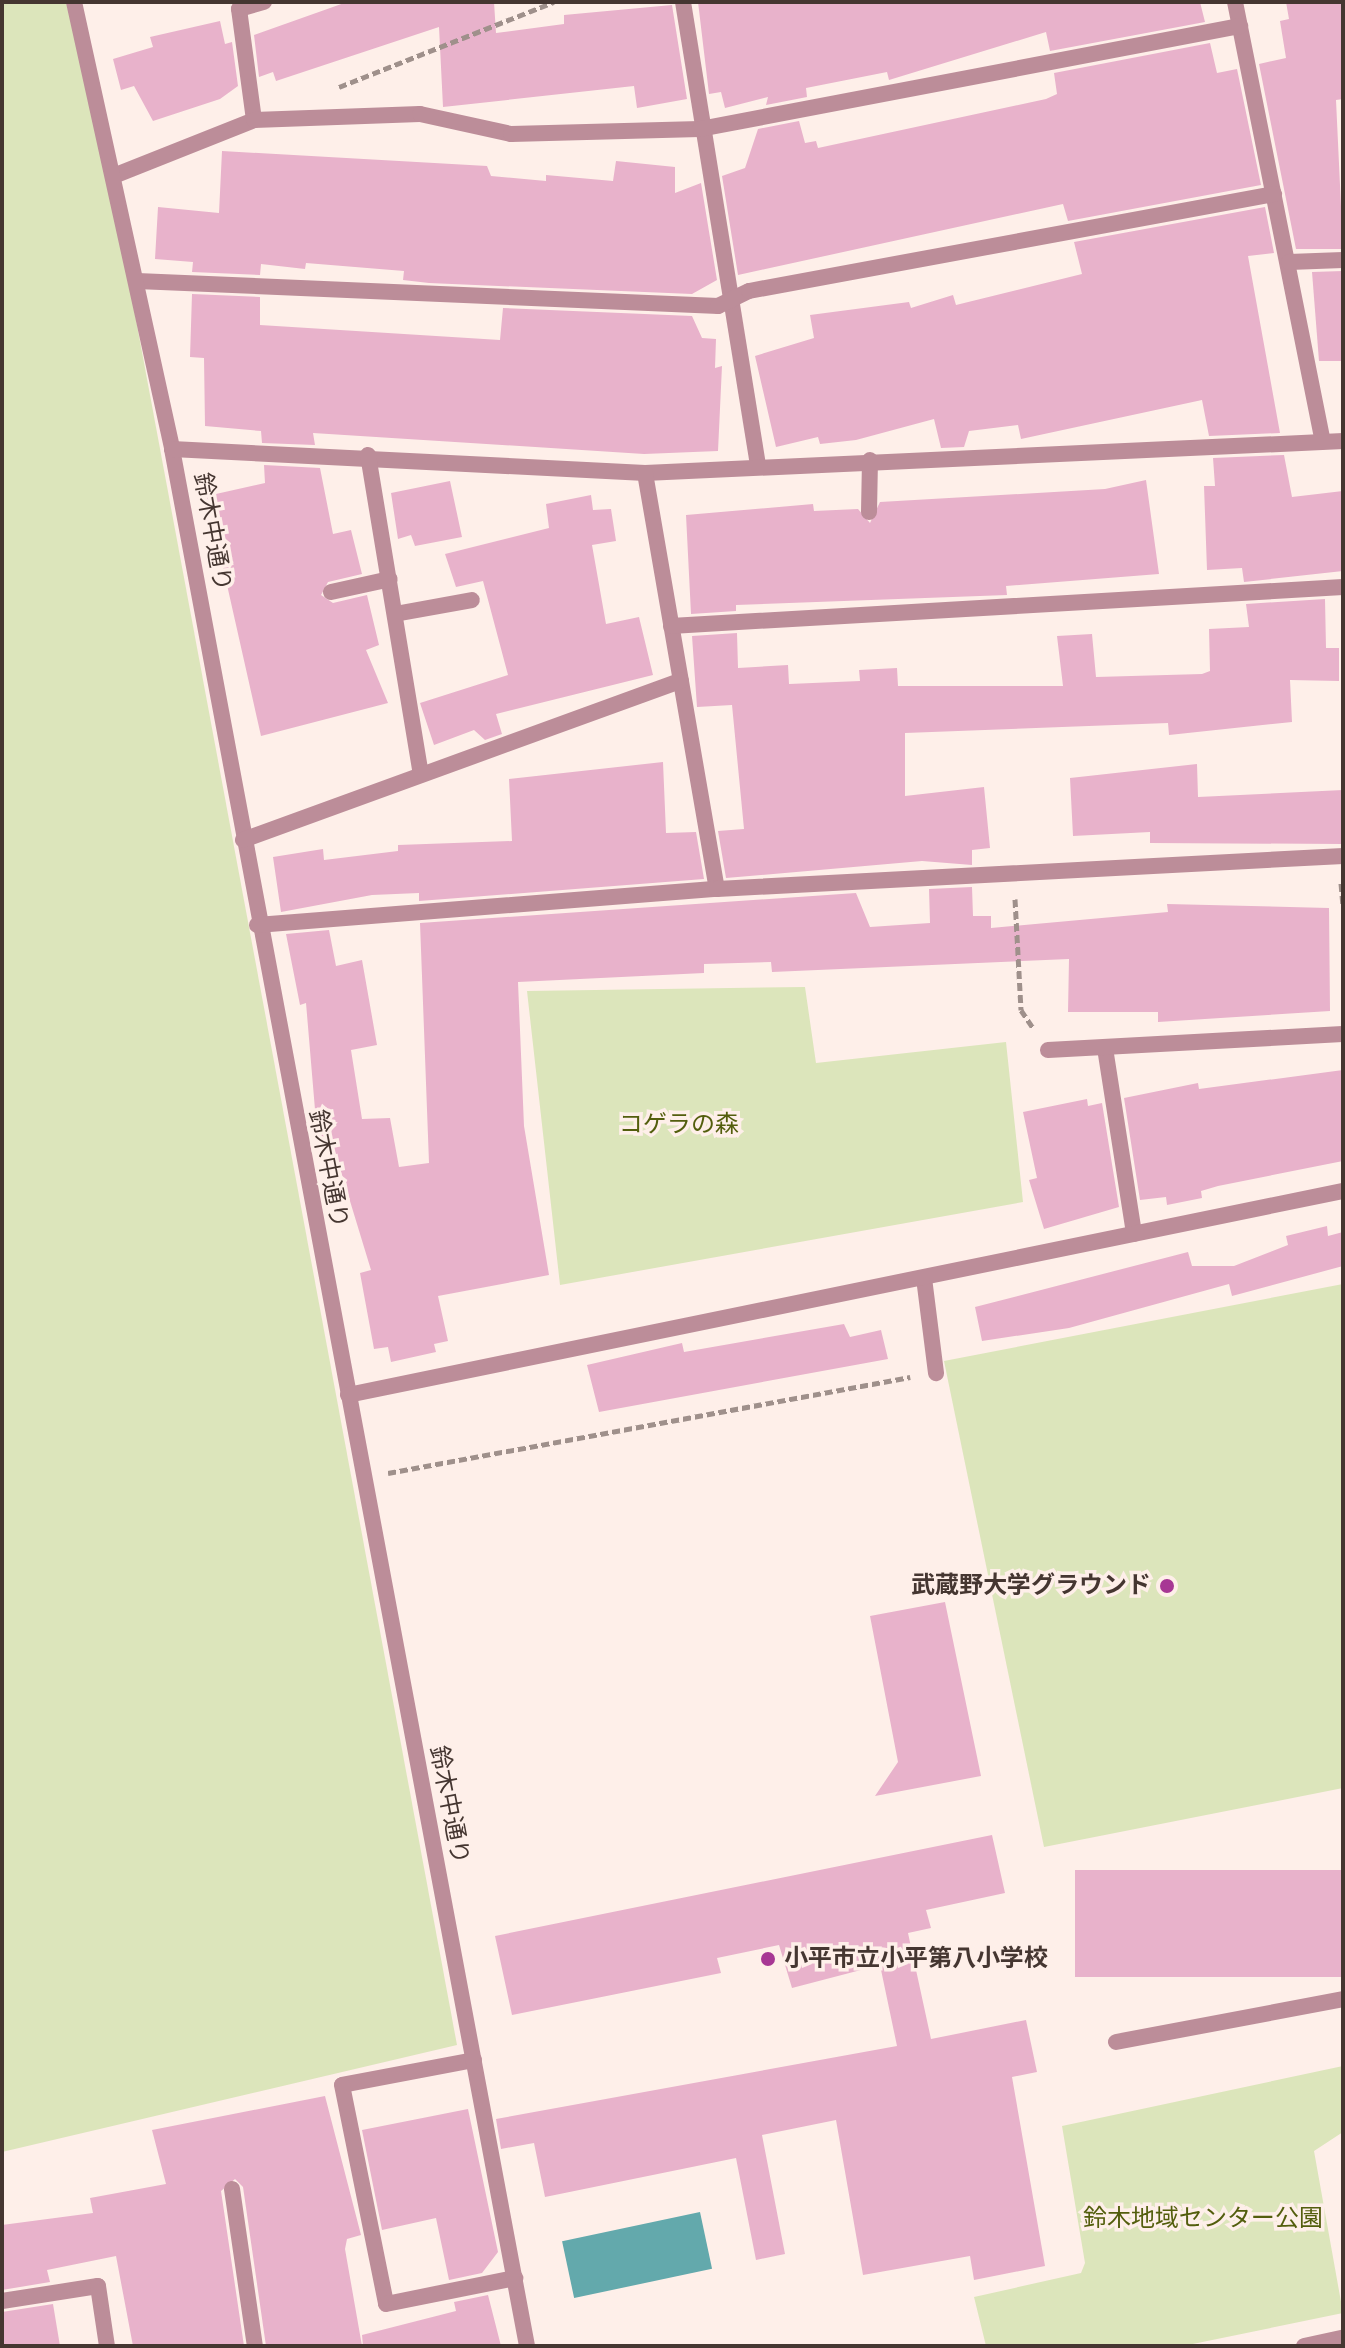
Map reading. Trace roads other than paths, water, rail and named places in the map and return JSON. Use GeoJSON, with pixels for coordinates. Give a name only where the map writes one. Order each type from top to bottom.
{"type":"FeatureCollection","features":[{"type":"Feature","properties":{"kind":"street","name":"鈴木中通り"},"geometry":{"type":"LineString","coordinates":[[74,2],[116,175],[172,449],[257,925],[348,1395],[360,1478],[527,2346]]}},
{"type":"Feature","properties":{"kind":"street"},"geometry":{"type":"LineString","coordinates":[[254,120],[239,9],[264,2]]}},
{"type":"Feature","properties":{"kind":"street"},"geometry":{"type":"LineString","coordinates":[[683,2],[700,129],[732,301],[758,467]]}},
{"type":"Feature","properties":{"kind":"street"},"geometry":{"type":"LineString","coordinates":[[1235,2],[1323,441]]}},
{"type":"Feature","properties":{"kind":"street"},"geometry":{"type":"LineString","coordinates":[[116,175],[254,120],[420,114],[511,134],[700,129],[1240,26]]}},
{"type":"Feature","properties":{"kind":"street"},"geometry":{"type":"LineString","coordinates":[[137,281],[732,301],[749,291],[1274,194]]}},
{"type":"Feature","properties":{"kind":"street"},"geometry":{"type":"LineString","coordinates":[[1289,262],[1343,260]]}},
{"type":"Feature","properties":{"kind":"street"},"geometry":{"type":"LineString","coordinates":[[172,449],[368,455],[645,473],[870,460],[1343,441]]}},
{"type":"Feature","properties":{"kind":"street"},"geometry":{"type":"LineString","coordinates":[[368,455],[421,774]]}},
{"type":"Feature","properties":{"kind":"street"},"geometry":{"type":"LineString","coordinates":[[869,512],[870,460]]}},
{"type":"Feature","properties":{"kind":"street"},"geometry":{"type":"LineString","coordinates":[[645,473],[717,889]]}},
{"type":"Feature","properties":{"kind":"street"},"geometry":{"type":"LineString","coordinates":[[331,592],[390,579]]}},
{"type":"Feature","properties":{"kind":"street"},"geometry":{"type":"LineString","coordinates":[[671,626],[1343,587]]}},
{"type":"Feature","properties":{"kind":"street"},"geometry":{"type":"LineString","coordinates":[[395,614],[472,600]]}},
{"type":"Feature","properties":{"kind":"street"},"geometry":{"type":"LineString","coordinates":[[243,840],[681,681]]}},
{"type":"Feature","properties":{"kind":"street"},"geometry":{"type":"LineString","coordinates":[[257,925],[717,889],[1343,856]]}},
{"type":"Feature","properties":{"kind":"street"},"geometry":{"type":"LineString","coordinates":[[1048,1050],[1343,1034]]}},
{"type":"Feature","properties":{"kind":"street"},"geometry":{"type":"LineString","coordinates":[[1105,1048],[1134,1234]]}},
{"type":"Feature","properties":{"kind":"street"},"geometry":{"type":"LineString","coordinates":[[348,1395],[1343,1191]]}},
{"type":"Feature","properties":{"kind":"street"},"geometry":{"type":"LineString","coordinates":[[924,1278],[936,1373]]}},
{"type":"Feature","properties":{"kind":"street"},"geometry":{"type":"LineString","coordinates":[[1116,2042],[1343,1999]]}},
{"type":"Feature","properties":{"kind":"street"},"geometry":{"type":"LineString","coordinates":[[474,2060],[342,2085],[386,2304],[515,2278]]}},
{"type":"Feature","properties":{"kind":"street"},"geometry":{"type":"LineString","coordinates":[[232,2189],[255,2346]]}},
{"type":"Feature","properties":{"kind":"street"},"geometry":{"type":"LineString","coordinates":[[2,2301],[98,2286],[107,2346]]}},
{"type":"Feature","properties":{"kind":"street"},"geometry":{"type":"LineString","coordinates":[[1304,2346],[1343,2338]]}},
{"type":"Feature","properties":{"kind":"water"},"geometry":{"type":"Polygon","coordinates":[[[700,2212],[712,2269],[574,2298],[562,2241],[700,2212]]]}},
{"type":"Feature","properties":{"kind":"place","name":"武蔵野大学グラウンド"},"geometry":{"type":"Point","coordinates":[1167,1586]}},
{"type":"Feature","properties":{"kind":"place","name":"小平市立小平第八小学校"},"geometry":{"type":"Point","coordinates":[768,1959]}},
{"type":"Feature","properties":{"kind":"park label","name":"コゲラの森"},"geometry":{"type":"Point","coordinates":[679,1125]}},
{"type":"Feature","properties":{"kind":"park label","name":"鈴木地域センター公園"},"geometry":{"type":"Point","coordinates":[1203,2219]}}]}
